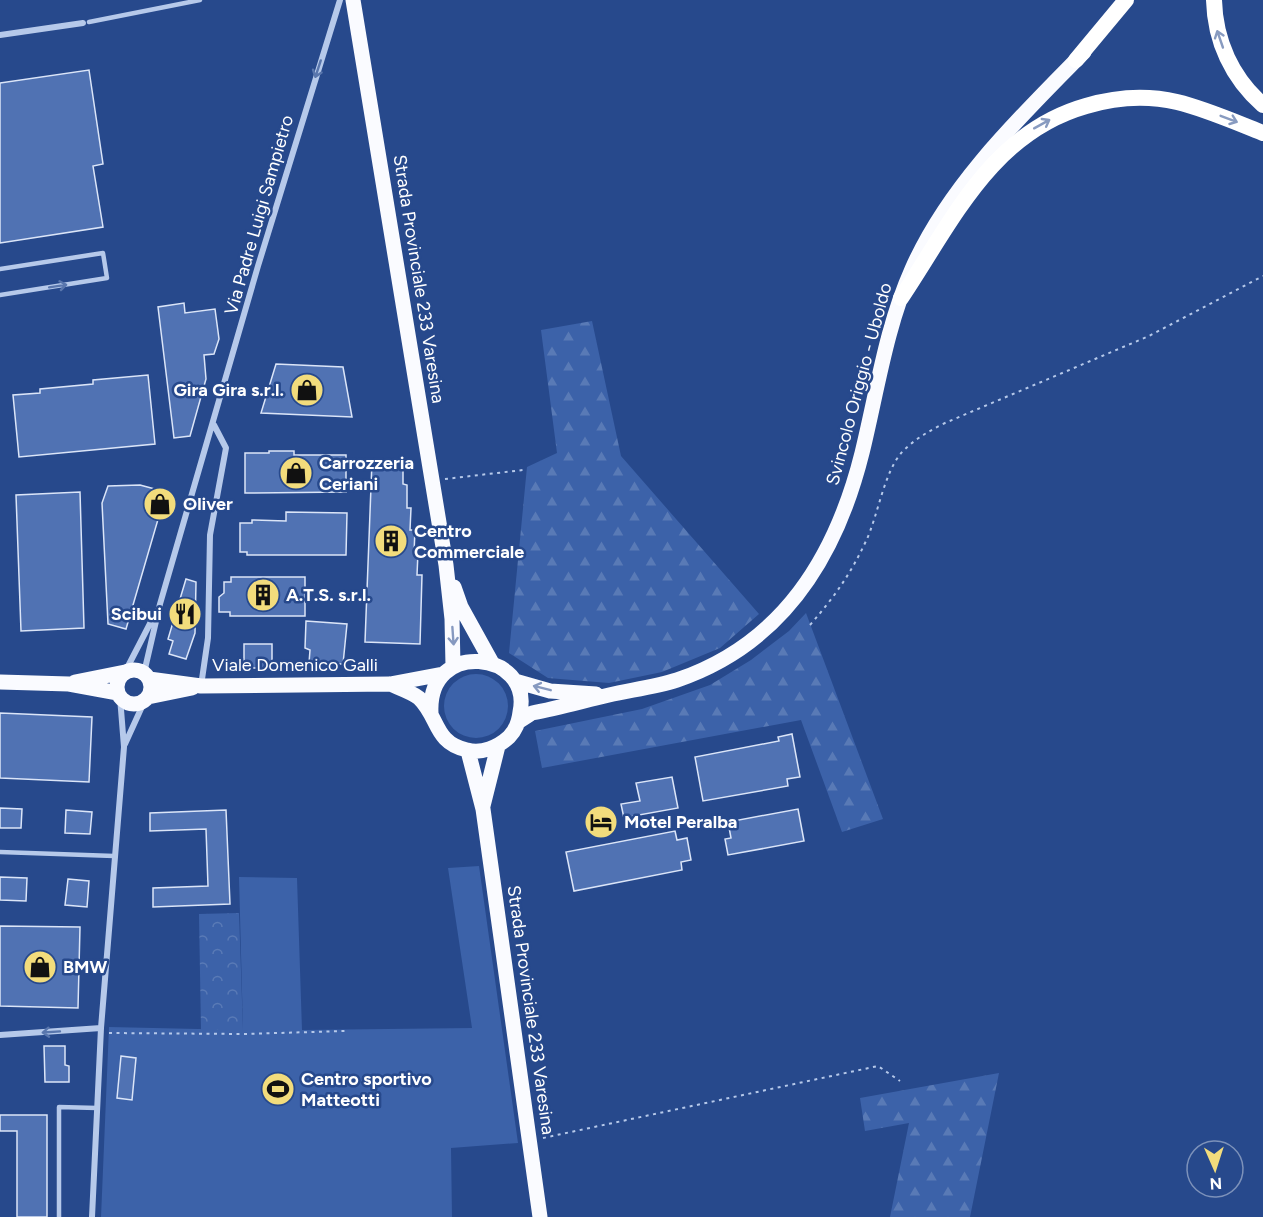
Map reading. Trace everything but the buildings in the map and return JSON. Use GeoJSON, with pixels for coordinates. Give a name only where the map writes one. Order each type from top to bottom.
{"type":"FeatureCollection","features":[{"type":"Feature","properties":{"kind":"highway"},"geometry":{"type":"LineString","coordinates":[[1076,60],[1126,0]]}},
{"type":"Feature","properties":{"kind":"highway"},"geometry":{"type":"LineString","coordinates":[[1214,0],[1214,20],[1223,49],[1239,77],[1263,105]]}},
{"type":"Feature","properties":{"kind":"highway"},"geometry":{"type":"LineString","coordinates":[[901,298],[946,223],[980,178],[1024,135],[1059,115],[1100,102],[1149,97],[1177,102],[1263,133]]}},
{"type":"Feature","properties":{"kind":"main road","name":"Svincolo Origgio - Uboldo"},"geometry":{"type":"LineString","coordinates":[[518,722],[532,713],[676,680],[736,653],[780,616],[812,576],[837,530],[855,482],[901,298],[922,248],[959,189],[1015,124],[1136,0]]}},
{"type":"Feature","properties":{"kind":"main road","name":"Strada Provinciale 233 Varesina"},"geometry":{"type":"LineString","coordinates":[[351,2],[446,565],[452,629],[448,670]]}},
{"type":"Feature","properties":{"kind":"main road","name":"Strada Provinciale 233 Varesina"},"geometry":{"type":"LineString","coordinates":[[446,565],[461,607],[492,663]]}},
{"type":"Feature","properties":{"kind":"main road"},"geometry":{"type":"LineString","coordinates":[[477,660],[492,663],[504,670],[514,681],[520,696],[518,722],[511,735],[498,746],[483,751],[468,751],[447,741],[436,729],[430,713],[434,687],[448,670],[477,660]]}},
{"type":"Feature","properties":{"kind":"main road"},"geometry":{"type":"LineString","coordinates":[[0,682],[69,684],[119,695],[130,703],[146,698],[151,688],[147,676],[135,670],[69,684]]}},
{"type":"Feature","properties":{"kind":"main road","name":"Viale Domenico Galli"},"geometry":{"type":"LineString","coordinates":[[147,676],[201,686],[390,684],[448,670]]}},
{"type":"Feature","properties":{"kind":"main road"},"geometry":{"type":"LineString","coordinates":[[119,695],[119,679],[125,672]]}},
{"type":"Feature","properties":{"kind":"main road","name":"Svincolo Origgio - Uboldo"},"geometry":{"type":"LineString","coordinates":[[514,681],[550,691],[611,695]]}},
{"type":"Feature","properties":{"kind":"main road","name":"Viale Domenico Galli"},"geometry":{"type":"LineString","coordinates":[[390,684],[419,698],[430,713]]}},
{"type":"Feature","properties":{"kind":"main road","name":"Viale Domenico Galli"},"geometry":{"type":"LineString","coordinates":[[146,698],[201,686]]}},
{"type":"Feature","properties":{"kind":"main road","name":"Strada Provinciale 233 Varesina"},"geometry":{"type":"LineString","coordinates":[[483,808],[498,746]]}},
{"type":"Feature","properties":{"kind":"main road","name":"Strada Provinciale 233 Varesina"},"geometry":{"type":"LineString","coordinates":[[468,751],[483,808],[540,1217]]}},
{"type":"Feature","properties":{"kind":"street","name":"Via Padre Luigi Sampietro"},"geometry":{"type":"LineString","coordinates":[[147,676],[160,604],[214,425],[258,266],[336,14],[336,0]]}},
{"type":"Feature","properties":{"kind":"street","name":"Via Padre Luigi Sampietro"},"geometry":{"type":"LineString","coordinates":[[336,14],[351,2]]}},
{"type":"Feature","properties":{"kind":"street"},"geometry":{"type":"LineString","coordinates":[[0,35],[86,22]]}},
{"type":"Feature","properties":{"kind":"street"},"geometry":{"type":"LineString","coordinates":[[201,686],[208,639],[210,535],[226,448],[214,425]]}},
{"type":"Feature","properties":{"kind":"street","name":"Via Padre Luigi Sampietro"},"geometry":{"type":"LineString","coordinates":[[125,672],[160,604]]}},
{"type":"Feature","properties":{"kind":"street"},"geometry":{"type":"LineString","coordinates":[[92,1217],[101,1028],[124,747],[119,695]]}},
{"type":"Feature","properties":{"kind":"street"},"geometry":{"type":"LineString","coordinates":[[124,747],[136,715],[146,698]]}},
{"type":"Feature","properties":{"kind":"street"},"geometry":{"type":"LineString","coordinates":[[0,1035],[101,1028]]}},
{"type":"Feature","properties":{"kind":"lane"},"geometry":{"type":"LineString","coordinates":[[86,22],[200,0]]}},
{"type":"Feature","properties":{"kind":"lane"},"geometry":{"type":"LineString","coordinates":[[0,269],[103,253],[107,278],[0,295]]}},
{"type":"Feature","properties":{"kind":"lane"},"geometry":{"type":"LineString","coordinates":[[0,852],[114,856]]}},
{"type":"Feature","properties":{"kind":"lane"},"geometry":{"type":"LineString","coordinates":[[59,1217],[59,1107],[98,1108]]}},
{"type":"Feature","properties":{"kind":"path"},"geometry":{"type":"LineString","coordinates":[[810,625],[841,589],[867,538],[881,496],[900,453],[917,438],[945,423],[1149,336],[1263,276]]}},
{"type":"Feature","properties":{"kind":"path"},"geometry":{"type":"LineString","coordinates":[[432,480],[523,470]]}},
{"type":"Feature","properties":{"kind":"path"},"geometry":{"type":"LineString","coordinates":[[101,1028],[110,1033],[244,1034],[345,1031]]}},
{"type":"Feature","properties":{"kind":"path"},"geometry":{"type":"LineString","coordinates":[[530,1141],[878,1066],[900,1081]]}},
{"type":"Feature","properties":{"kind":"green space"},"geometry":{"type":"Polygon","coordinates":[[[592,321],[621,456],[759,614],[720,648],[662,672],[609,683],[548,678],[509,653],[527,467],[557,453],[541,330],[592,321]]]}},
{"type":"Feature","properties":{"kind":"green space"},"geometry":{"type":"Polygon","coordinates":[[[806,613],[883,819],[842,832],[801,720],[542,768],[535,731],[642,709],[710,685],[751,660],[789,631],[806,613]]]}},
{"type":"Feature","properties":{"kind":"green space"},"geometry":{"type":"Polygon","coordinates":[[[470,674],[482,674],[499,683],[506,694],[508,706],[506,718],[499,729],[482,738],[470,738],[458,733],[449,724],[444,712],[444,700],[449,688],[458,679],[470,674]]]}},
{"type":"Feature","properties":{"kind":"green space","name":"Centro sportivo Matteotti"},"geometry":{"type":"Polygon","coordinates":[[[479,866],[518,1143],[451,1148],[452,1217],[101,1217],[109,1027],[243,1030],[239,877],[297,878],[302,1030],[472,1028],[448,868],[479,866]]]}},
{"type":"Feature","properties":{"kind":"green space"},"geometry":{"type":"Polygon","coordinates":[[[239,913],[243,1030],[201,1030],[199,914],[239,913]]]}},
{"type":"Feature","properties":{"kind":"green space"},"geometry":{"type":"Polygon","coordinates":[[[999,1073],[970,1217],[890,1217],[909,1123],[865,1131],[860,1098],[999,1073]]]}},
{"type":"Feature","properties":{"kind":"place","name":"Gira Gira s.r.l."},"geometry":{"type":"Point","coordinates":[307,390]}},
{"type":"Feature","properties":{"kind":"place","name":"Carrozzeria Ceriani"},"geometry":{"type":"Point","coordinates":[296,473]}},
{"type":"Feature","properties":{"kind":"place","name":"Oliver"},"geometry":{"type":"Point","coordinates":[160,504]}},
{"type":"Feature","properties":{"kind":"place","name":"Centro Commerciale"},"geometry":{"type":"Point","coordinates":[391,541]}},
{"type":"Feature","properties":{"kind":"place","name":"A.T.S. s.r.l."},"geometry":{"type":"Point","coordinates":[263,595]}},
{"type":"Feature","properties":{"kind":"place","name":"Scibui"},"geometry":{"type":"Point","coordinates":[185,614]}},
{"type":"Feature","properties":{"kind":"place","name":"Motel Peralba"},"geometry":{"type":"Point","coordinates":[601,822]}},
{"type":"Feature","properties":{"kind":"place","name":"BMW"},"geometry":{"type":"Point","coordinates":[40,967]}},
{"type":"Feature","properties":{"kind":"place","name":"Centro sportivo Matteotti"},"geometry":{"type":"Point","coordinates":[278,1089]}}]}
